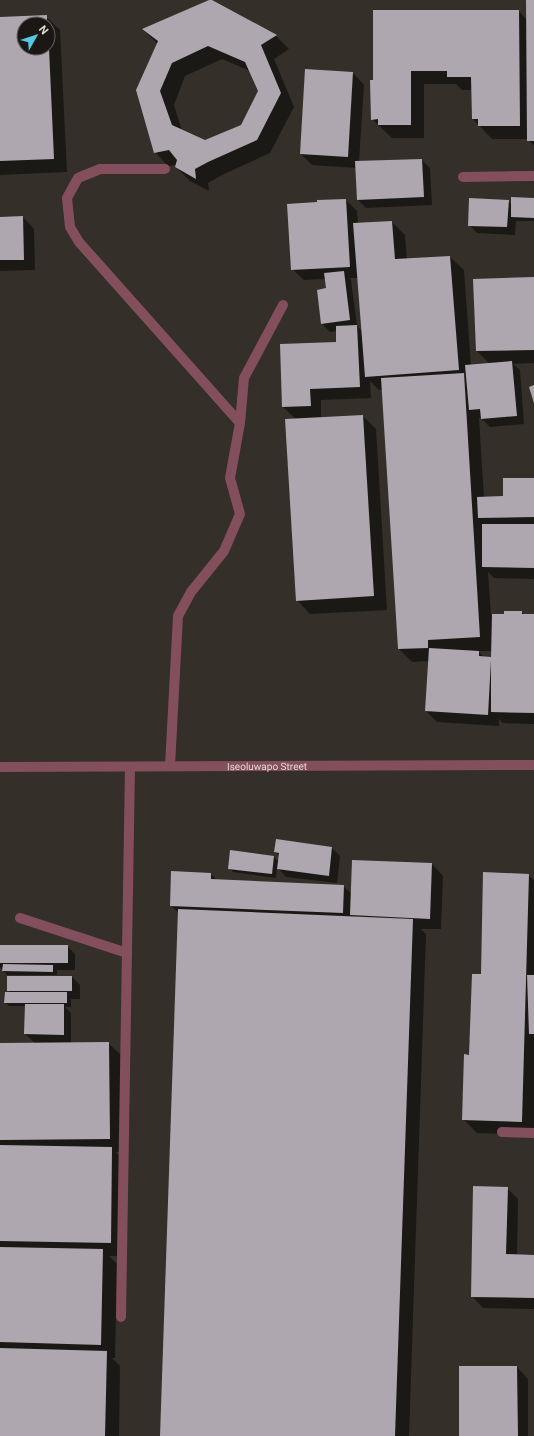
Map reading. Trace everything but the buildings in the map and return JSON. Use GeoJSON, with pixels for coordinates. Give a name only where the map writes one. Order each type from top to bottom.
{"type":"FeatureCollection","features":[{"type":"Feature","properties":{"kind":"street"},"geometry":{"type":"LineString","coordinates":[[165,169],[100,169],[78,178],[67,198],[70,227],[79,242],[240,423]]}},
{"type":"Feature","properties":{"kind":"street"},"geometry":{"type":"LineString","coordinates":[[463,177],[534,176]]}},
{"type":"Feature","properties":{"kind":"street"},"geometry":{"type":"LineString","coordinates":[[170,766],[178,616],[191,592],[224,551],[240,514],[230,478],[240,423],[244,378],[283,304]]}},
{"type":"Feature","properties":{"kind":"street","name":"Iseoluwapo Street"},"geometry":{"type":"LineString","coordinates":[[0,767],[534,765]]}},
{"type":"Feature","properties":{"kind":"street"},"geometry":{"type":"LineString","coordinates":[[121,1317],[130,767]]}},
{"type":"Feature","properties":{"kind":"street"},"geometry":{"type":"LineString","coordinates":[[20,918],[127,954]]}},
{"type":"Feature","properties":{"kind":"street"},"geometry":{"type":"LineString","coordinates":[[502,1132],[534,1133]]}}]}
